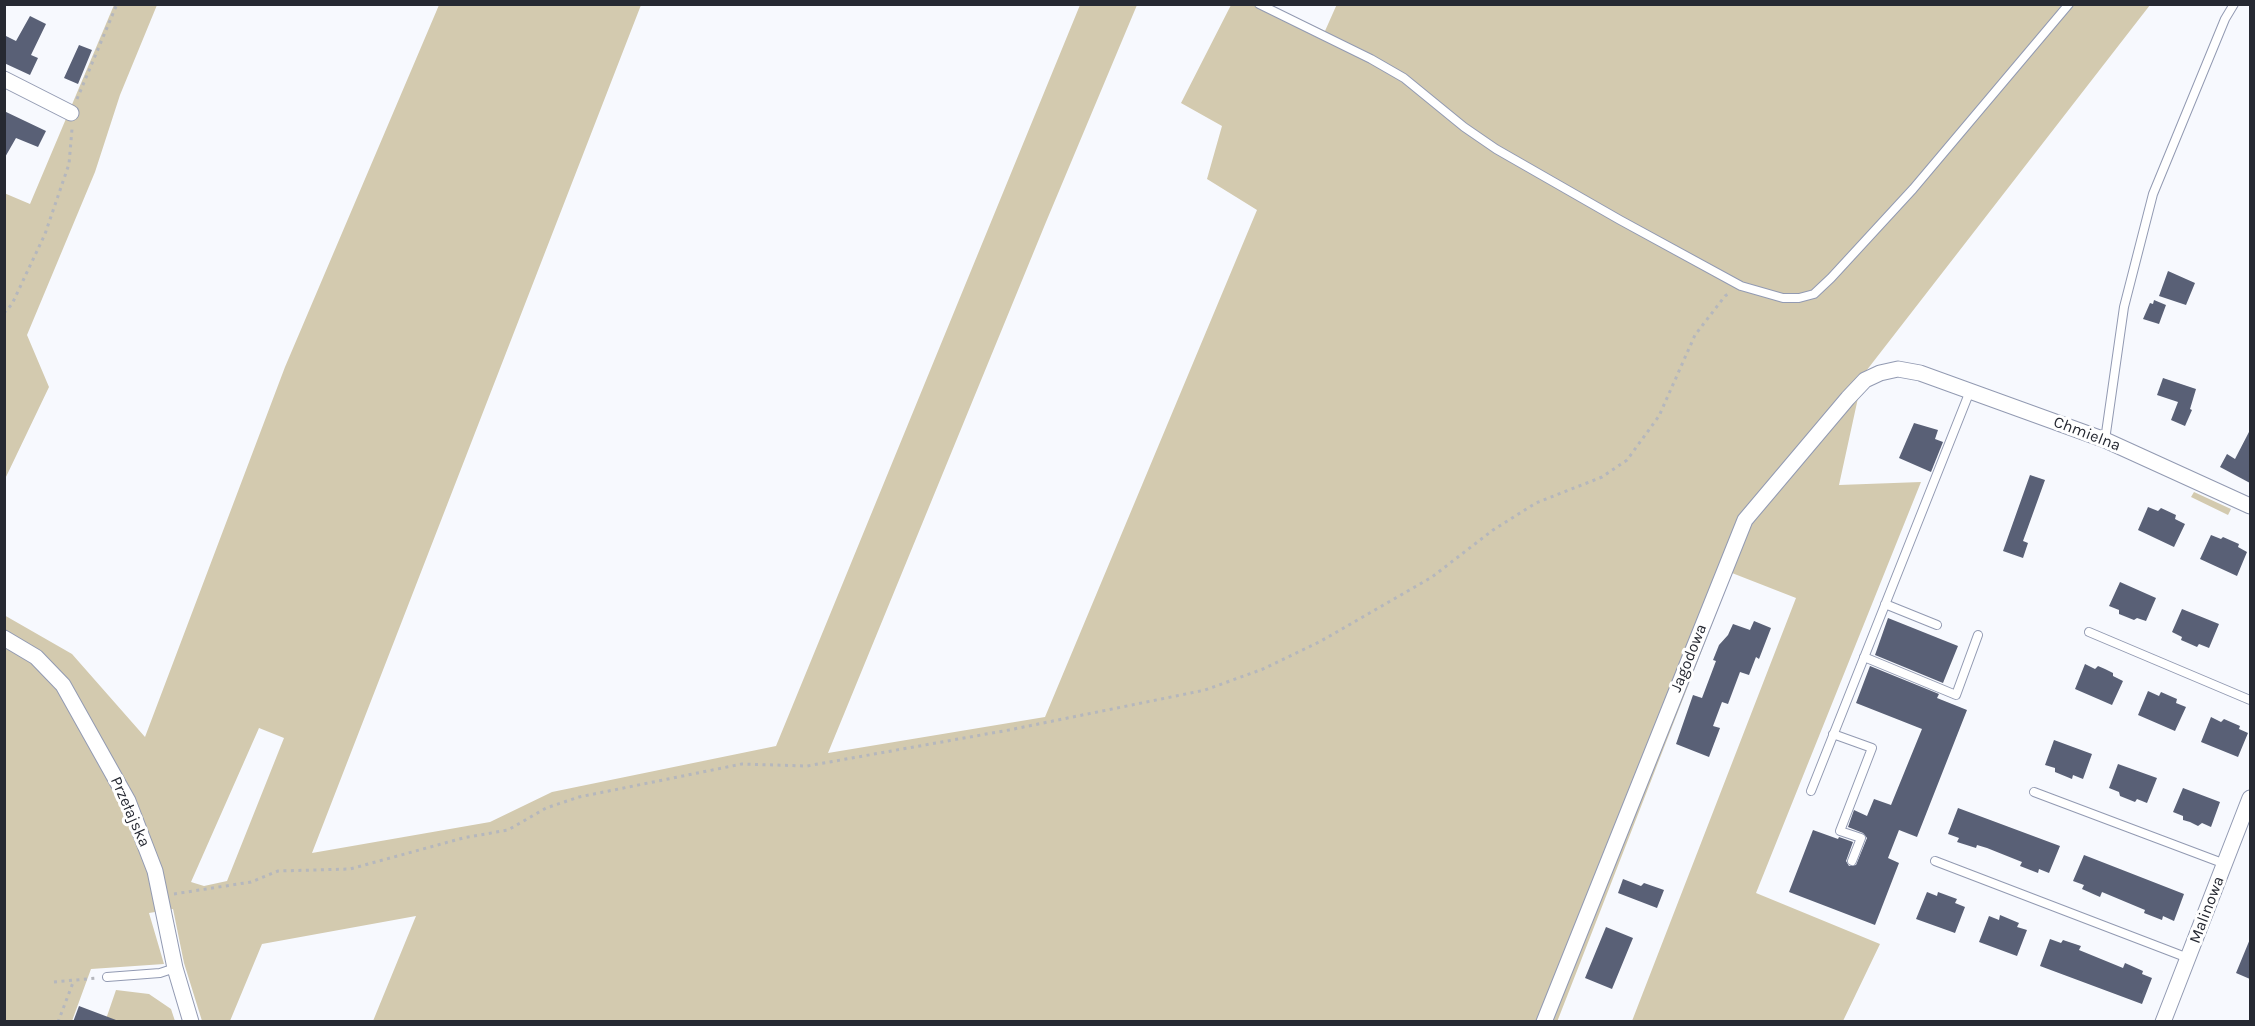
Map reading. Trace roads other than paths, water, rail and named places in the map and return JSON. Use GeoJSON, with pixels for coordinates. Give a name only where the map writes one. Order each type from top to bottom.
{"type":"FeatureCollection","features":[{"type":"Feature","properties":{"kind":"street"},"geometry":{"type":"LineString","coordinates":[[4,79],[71,113]]}},
{"type":"Feature","properties":{"kind":"street","name":"Jagodowa"},"geometry":{"type":"LineString","coordinates":[[1544,1022],[1745,520],[1865,380],[1880,373],[1898,369],[1920,373]]}},
{"type":"Feature","properties":{"kind":"street","name":"Chmielna"},"geometry":{"type":"LineString","coordinates":[[1920,373],[2105,440],[2250,506]]}},
{"type":"Feature","properties":{"kind":"street","name":"Przełajska"},"geometry":{"type":"LineString","coordinates":[[4,638],[36,657],[63,685],[128,801],[154,871],[175,968],[190,1022]]}},
{"type":"Feature","properties":{"kind":"street","name":"Malinowa"},"geometry":{"type":"LineString","coordinates":[[2163,1022],[2250,798]]}},
{"type":"Feature","properties":{"kind":"lane"},"geometry":{"type":"LineString","coordinates":[[1259,4],[1371,59],[1404,78],[1464,127],[1496,149],[1741,286],[1783,298],[1799,298],[1814,294],[1831,278],[1913,189],[2069,4]]}},
{"type":"Feature","properties":{"kind":"lane"},"geometry":{"type":"LineString","coordinates":[[2105,440],[2124,307],[2153,194],[2225,19],[2234,4]]}},
{"type":"Feature","properties":{"kind":"lane"},"geometry":{"type":"LineString","coordinates":[[1811,791],[1970,391]]}},
{"type":"Feature","properties":{"kind":"lane"},"geometry":{"type":"LineString","coordinates":[[1885,604],[1937,625]]}},
{"type":"Feature","properties":{"kind":"lane"},"geometry":{"type":"LineString","coordinates":[[2089,632],[2250,700]]}},
{"type":"Feature","properties":{"kind":"lane"},"geometry":{"type":"LineString","coordinates":[[1864,657],[1956,695],[1978,636]]}},
{"type":"Feature","properties":{"kind":"lane"},"geometry":{"type":"LineString","coordinates":[[1833,734],[1872,748],[1840,831],[1861,838],[1852,861]]}},
{"type":"Feature","properties":{"kind":"lane"},"geometry":{"type":"LineString","coordinates":[[2034,792],[2225,864]]}},
{"type":"Feature","properties":{"kind":"lane"},"geometry":{"type":"LineString","coordinates":[[1935,861],[2188,958]]}},
{"type":"Feature","properties":{"kind":"lane"},"geometry":{"type":"LineString","coordinates":[[107,977],[160,973],[175,968]]}}]}
